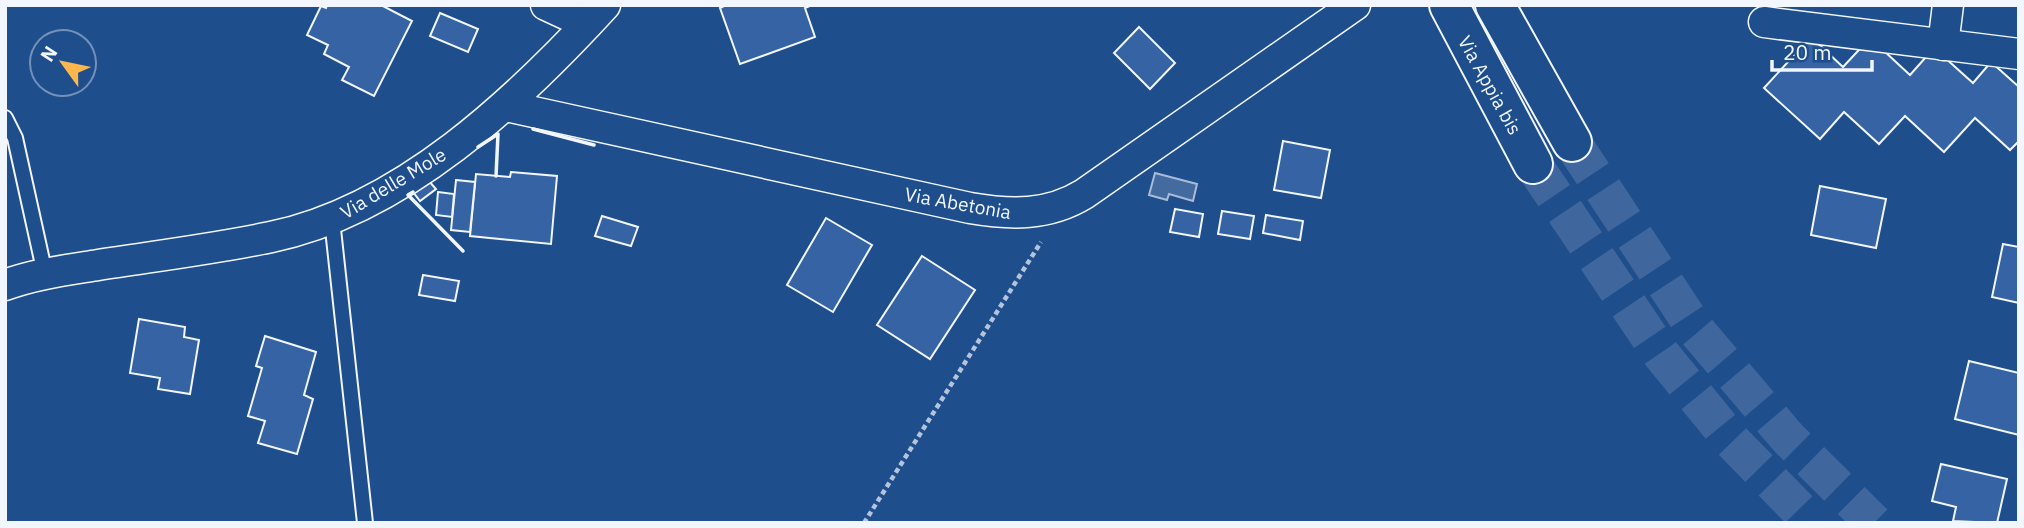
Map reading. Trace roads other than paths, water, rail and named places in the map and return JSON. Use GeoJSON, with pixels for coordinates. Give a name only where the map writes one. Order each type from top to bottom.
{"type":"FeatureCollection","features":[{"type":"Feature","properties":{"kind":"highway"},"geometry":{"type":"LineString","coordinates":[[1496,8],[1572,142]]}},
{"type":"Feature","properties":{"kind":"highway","name":"Via Appia bis"},"geometry":{"type":"LineString","coordinates":[[1454,17],[1532,164]]}},
{"type":"Feature","properties":{"kind":"street"},"geometry":{"type":"LineString","coordinates":[[546,5],[596,15]]}},
{"type":"Feature","properties":{"kind":"street","name":"Via Abetonia"},"geometry":{"type":"LineString","coordinates":[[506,106],[970,208],[1032,214],[1064,205],[1355,5]]}},
{"type":"Feature","properties":{"kind":"street"},"geometry":{"type":"LineString","coordinates":[[1943,45],[1948,5]]}},
{"type":"Feature","properties":{"kind":"street","name":"Via delle Mole"},"geometry":{"type":"LineString","coordinates":[[5,285],[45,274],[269,238],[332,220],[399,183],[506,106],[596,15]]}},
{"type":"Feature","properties":{"kind":"street"},"geometry":{"type":"LineString","coordinates":[[1764,22],[2019,54]]}},
{"type":"Feature","properties":{"kind":"lane"},"geometry":{"type":"LineString","coordinates":[[5,118],[15,138],[45,274]]}},
{"type":"Feature","properties":{"kind":"lane"},"geometry":{"type":"LineString","coordinates":[[332,220],[365,523]]}},
{"type":"Feature","properties":{"kind":"water"},"geometry":{"type":"Polygon","coordinates":[[[1155,173],[1197,184],[1193,201],[1169,194],[1167,200],[1149,195],[1155,173]]]}},
{"type":"Feature","properties":{"kind":"tunnel"},"geometry":{"type":"LineString","coordinates":[[1572,142],[1695,329],[1788,438],[1874,523]]}},
{"type":"Feature","properties":{"kind":"tunnel"},"geometry":{"type":"LineString","coordinates":[[1533,164],[1661,354],[1732,441],[1812,523]]}}]}
